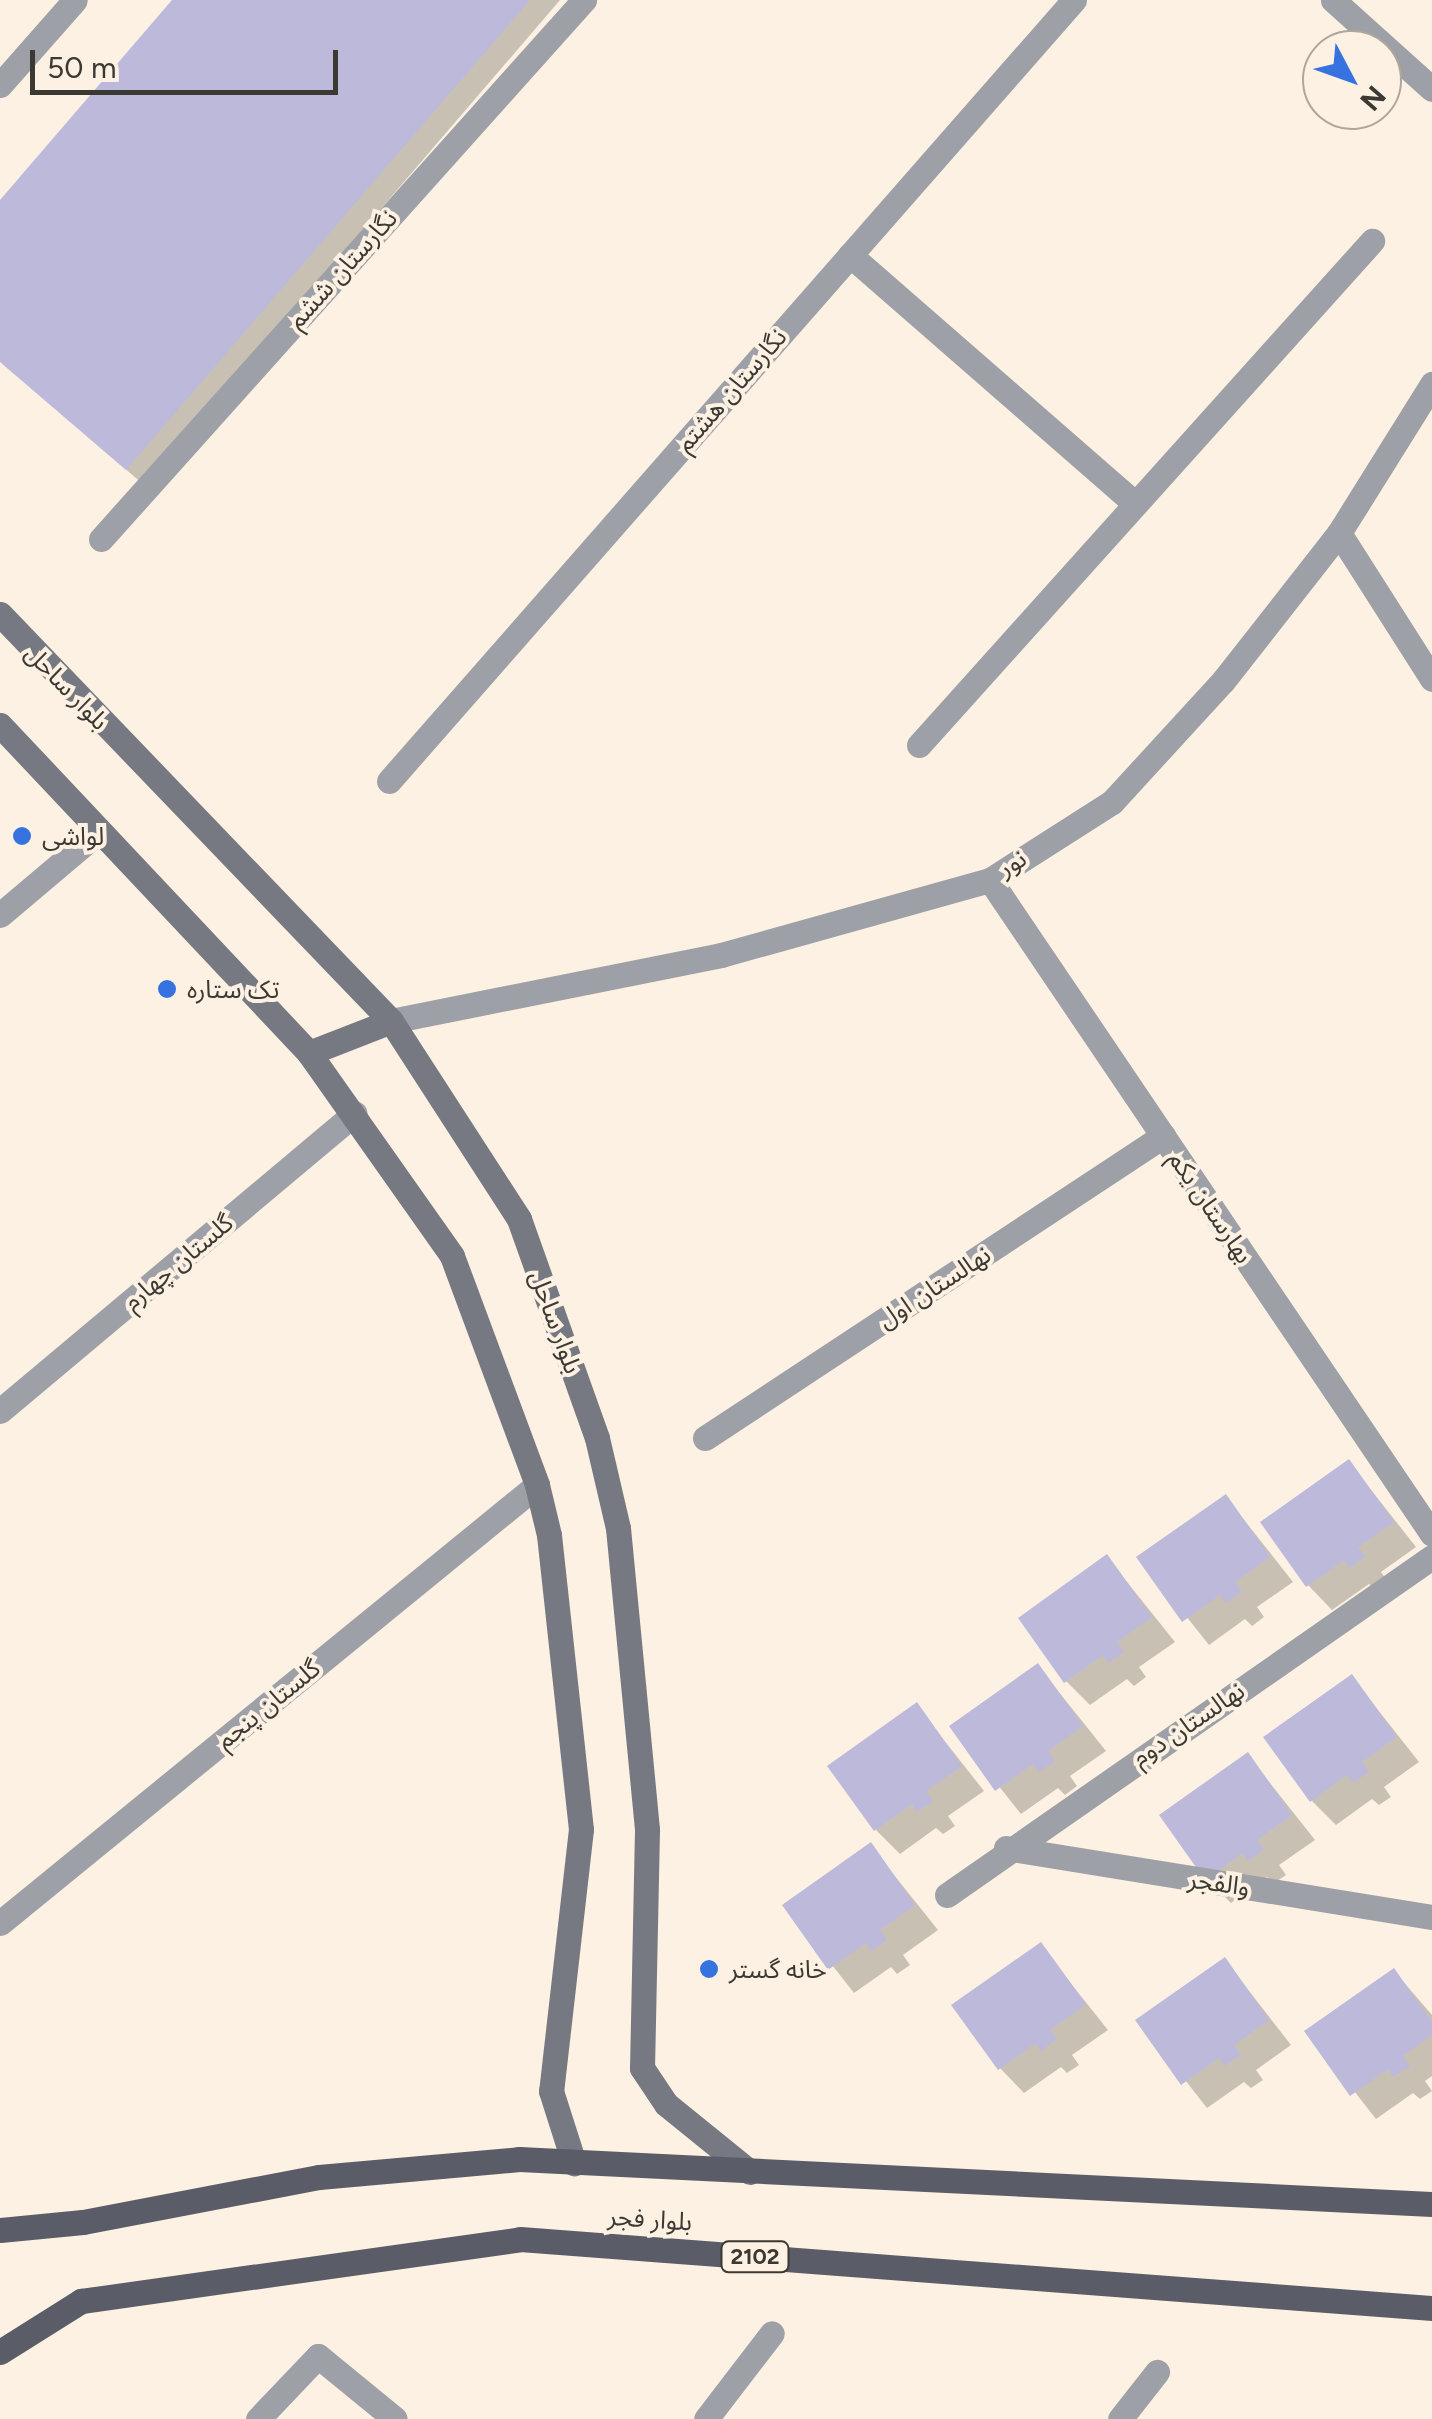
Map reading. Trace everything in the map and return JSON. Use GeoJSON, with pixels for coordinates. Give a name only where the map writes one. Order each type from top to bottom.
{"type":"FeatureCollection","features":[{"type":"Feature","properties":{"kind":"main road","name":"بلوار ساحل"},"geometry":{"type":"LineString","coordinates":[[0,614],[392,1021],[519,1219],[601,1454],[618,1528],[636,1666],[647,1830],[642,2068],[666,2104],[750,2172]]}},
{"type":"Feature","properties":{"kind":"main road"},"geometry":{"type":"LineString","coordinates":[[0,726],[97,833],[165,896],[309,1052],[452,1256],[537,1484],[549,1535],[581,1829],[550,2091],[574,2162]]}},
{"type":"Feature","properties":{"kind":"main road"},"geometry":{"type":"LineString","coordinates":[[309,1052],[392,1021]]}},
{"type":"Feature","properties":{"kind":"main road","name":"بلوار فجر"},"geometry":{"type":"LineString","coordinates":[[0,2230],[83,2222],[319,2178],[519,2159],[1432,2204]]}},
{"type":"Feature","properties":{"kind":"main road","name":"بلوار فجر"},"geometry":{"type":"LineString","coordinates":[[0,2352],[80,2300],[520,2239],[1432,2308]]}},
{"type":"Feature","properties":{"kind":"street"},"geometry":{"type":"LineString","coordinates":[[0,85],[75,0]]}},
{"type":"Feature","properties":{"kind":"street","name":"نگارستان ششم"},"geometry":{"type":"LineString","coordinates":[[101,539],[584,0]]}},
{"type":"Feature","properties":{"kind":"street","name":"نگارستان هشتم"},"geometry":{"type":"LineString","coordinates":[[390,780],[1074,0]]}},
{"type":"Feature","properties":{"kind":"street"},"geometry":{"type":"LineString","coordinates":[[1333,0],[1432,89]]}},
{"type":"Feature","properties":{"kind":"street"},"geometry":{"type":"LineString","coordinates":[[919,745],[1372,240]]}},
{"type":"Feature","properties":{"kind":"street"},"geometry":{"type":"LineString","coordinates":[[850,255],[1135,504]]}},
{"type":"Feature","properties":{"kind":"street","name":"نور"},"geometry":{"type":"LineString","coordinates":[[392,1021],[722,955],[990,880],[1112,802],[1223,682],[1339,533],[1432,384]]}},
{"type":"Feature","properties":{"kind":"street"},"geometry":{"type":"LineString","coordinates":[[1339,533],[1432,680]]}},
{"type":"Feature","properties":{"kind":"street"},"geometry":{"type":"LineString","coordinates":[[0,915],[97,833]]}},
{"type":"Feature","properties":{"kind":"street","name":"بهارستان یکم"},"geometry":{"type":"LineString","coordinates":[[990,880],[1432,1534]]}},
{"type":"Feature","properties":{"kind":"street","name":"گلستان چهارم"},"geometry":{"type":"LineString","coordinates":[[0,1411],[355,1113]]}},
{"type":"Feature","properties":{"kind":"street","name":"نهالستان اول"},"geometry":{"type":"LineString","coordinates":[[705,1438],[1163,1136]]}},
{"type":"Feature","properties":{"kind":"street","name":"گلستان پنجم"},"geometry":{"type":"LineString","coordinates":[[0,1923],[537,1484]]}},
{"type":"Feature","properties":{"kind":"street","name":"نهالستان دوم"},"geometry":{"type":"LineString","coordinates":[[947,1895],[1006,1848],[1432,1557]]}},
{"type":"Feature","properties":{"kind":"street","name":"والفجر"},"geometry":{"type":"LineString","coordinates":[[1006,1848],[1432,1917]]}},
{"type":"Feature","properties":{"kind":"street"},"geometry":{"type":"LineString","coordinates":[[706,2419],[772,2333]]}},
{"type":"Feature","properties":{"kind":"street"},"geometry":{"type":"LineString","coordinates":[[258,2419],[318,2356],[395,2419]]}},
{"type":"Feature","properties":{"kind":"street"},"geometry":{"type":"LineString","coordinates":[[1120,2419],[1157,2372]]}},
{"type":"Feature","properties":{"kind":"building"},"geometry":{"type":"Polygon","coordinates":[[[172,0],[530,0],[126,470],[0,362],[0,200],[172,0]]]}},
{"type":"Feature","properties":{"kind":"building"},"geometry":{"type":"Polygon","coordinates":[[[1349,1459],[1394,1522],[1358,1547],[1365,1557],[1349,1568],[1344,1560],[1306,1587],[1260,1522],[1349,1459]]]}},
{"type":"Feature","properties":{"kind":"building"},"geometry":{"type":"Polygon","coordinates":[[[1226,1494],[1270,1557],[1235,1582],[1242,1592],[1226,1603],[1220,1595],[1182,1622],[1136,1557],[1226,1494]]]}},
{"type":"Feature","properties":{"kind":"building"},"geometry":{"type":"Polygon","coordinates":[[[1107,1554],[1152,1617],[1117,1642],[1124,1652],[1108,1663],[1103,1655],[1064,1683],[1018,1618],[1107,1554]]]}},
{"type":"Feature","properties":{"kind":"building"},"geometry":{"type":"Polygon","coordinates":[[[1038,1663],[1083,1726],[1048,1751],[1055,1761],[1039,1772],[1033,1764],[995,1791],[949,1726],[1038,1663]]]}},
{"type":"Feature","properties":{"kind":"building"},"geometry":{"type":"Polygon","coordinates":[[[1352,1674],[1397,1737],[1362,1762],[1369,1772],[1353,1783],[1347,1775],[1310,1802],[1263,1737],[1352,1674]]]}},
{"type":"Feature","properties":{"kind":"building"},"geometry":{"type":"Polygon","coordinates":[[[917,1702],[962,1766],[926,1791],[933,1801],[917,1812],[912,1804],[874,1831],[827,1766],[917,1702]]]}},
{"type":"Feature","properties":{"kind":"building"},"geometry":{"type":"Polygon","coordinates":[[[1248,1752],[1292,1815],[1257,1840],[1264,1850],[1248,1861],[1243,1853],[1205,1880],[1159,1815],[1248,1752]]]}},
{"type":"Feature","properties":{"kind":"building"},"geometry":{"type":"Polygon","coordinates":[[[871,1842],[915,1905],[880,1930],[887,1940],[871,1951],[866,1943],[828,1970],[782,1905],[871,1842]]]}},
{"type":"Feature","properties":{"kind":"building"},"geometry":{"type":"Polygon","coordinates":[[[1041,1942],[1086,2004],[1050,2030],[1057,2039],[1041,2051],[1036,2043],[998,2070],[951,2005],[1041,1942]]]}},
{"type":"Feature","properties":{"kind":"building"},"geometry":{"type":"Polygon","coordinates":[[[1225,1957],[1269,2020],[1234,2045],[1241,2055],[1224,2066],[1219,2058],[1181,2085],[1135,2020],[1225,1957]]]}},
{"type":"Feature","properties":{"kind":"building"},"geometry":{"type":"Polygon","coordinates":[[[1394,1968],[1432,2022],[1432,2035],[1403,2056],[1410,2066],[1393,2077],[1388,2069],[1350,2096],[1304,2031],[1394,1968]]]}},
{"type":"Feature","properties":{"kind":"place","name":"لواشی"},"geometry":{"type":"Point","coordinates":[22,836]}},
{"type":"Feature","properties":{"kind":"place","name":"تک ستاره"},"geometry":{"type":"Point","coordinates":[167,989]}},
{"type":"Feature","properties":{"kind":"place","name":"خانه گستر"},"geometry":{"type":"Point","coordinates":[709,1969]}}]}
